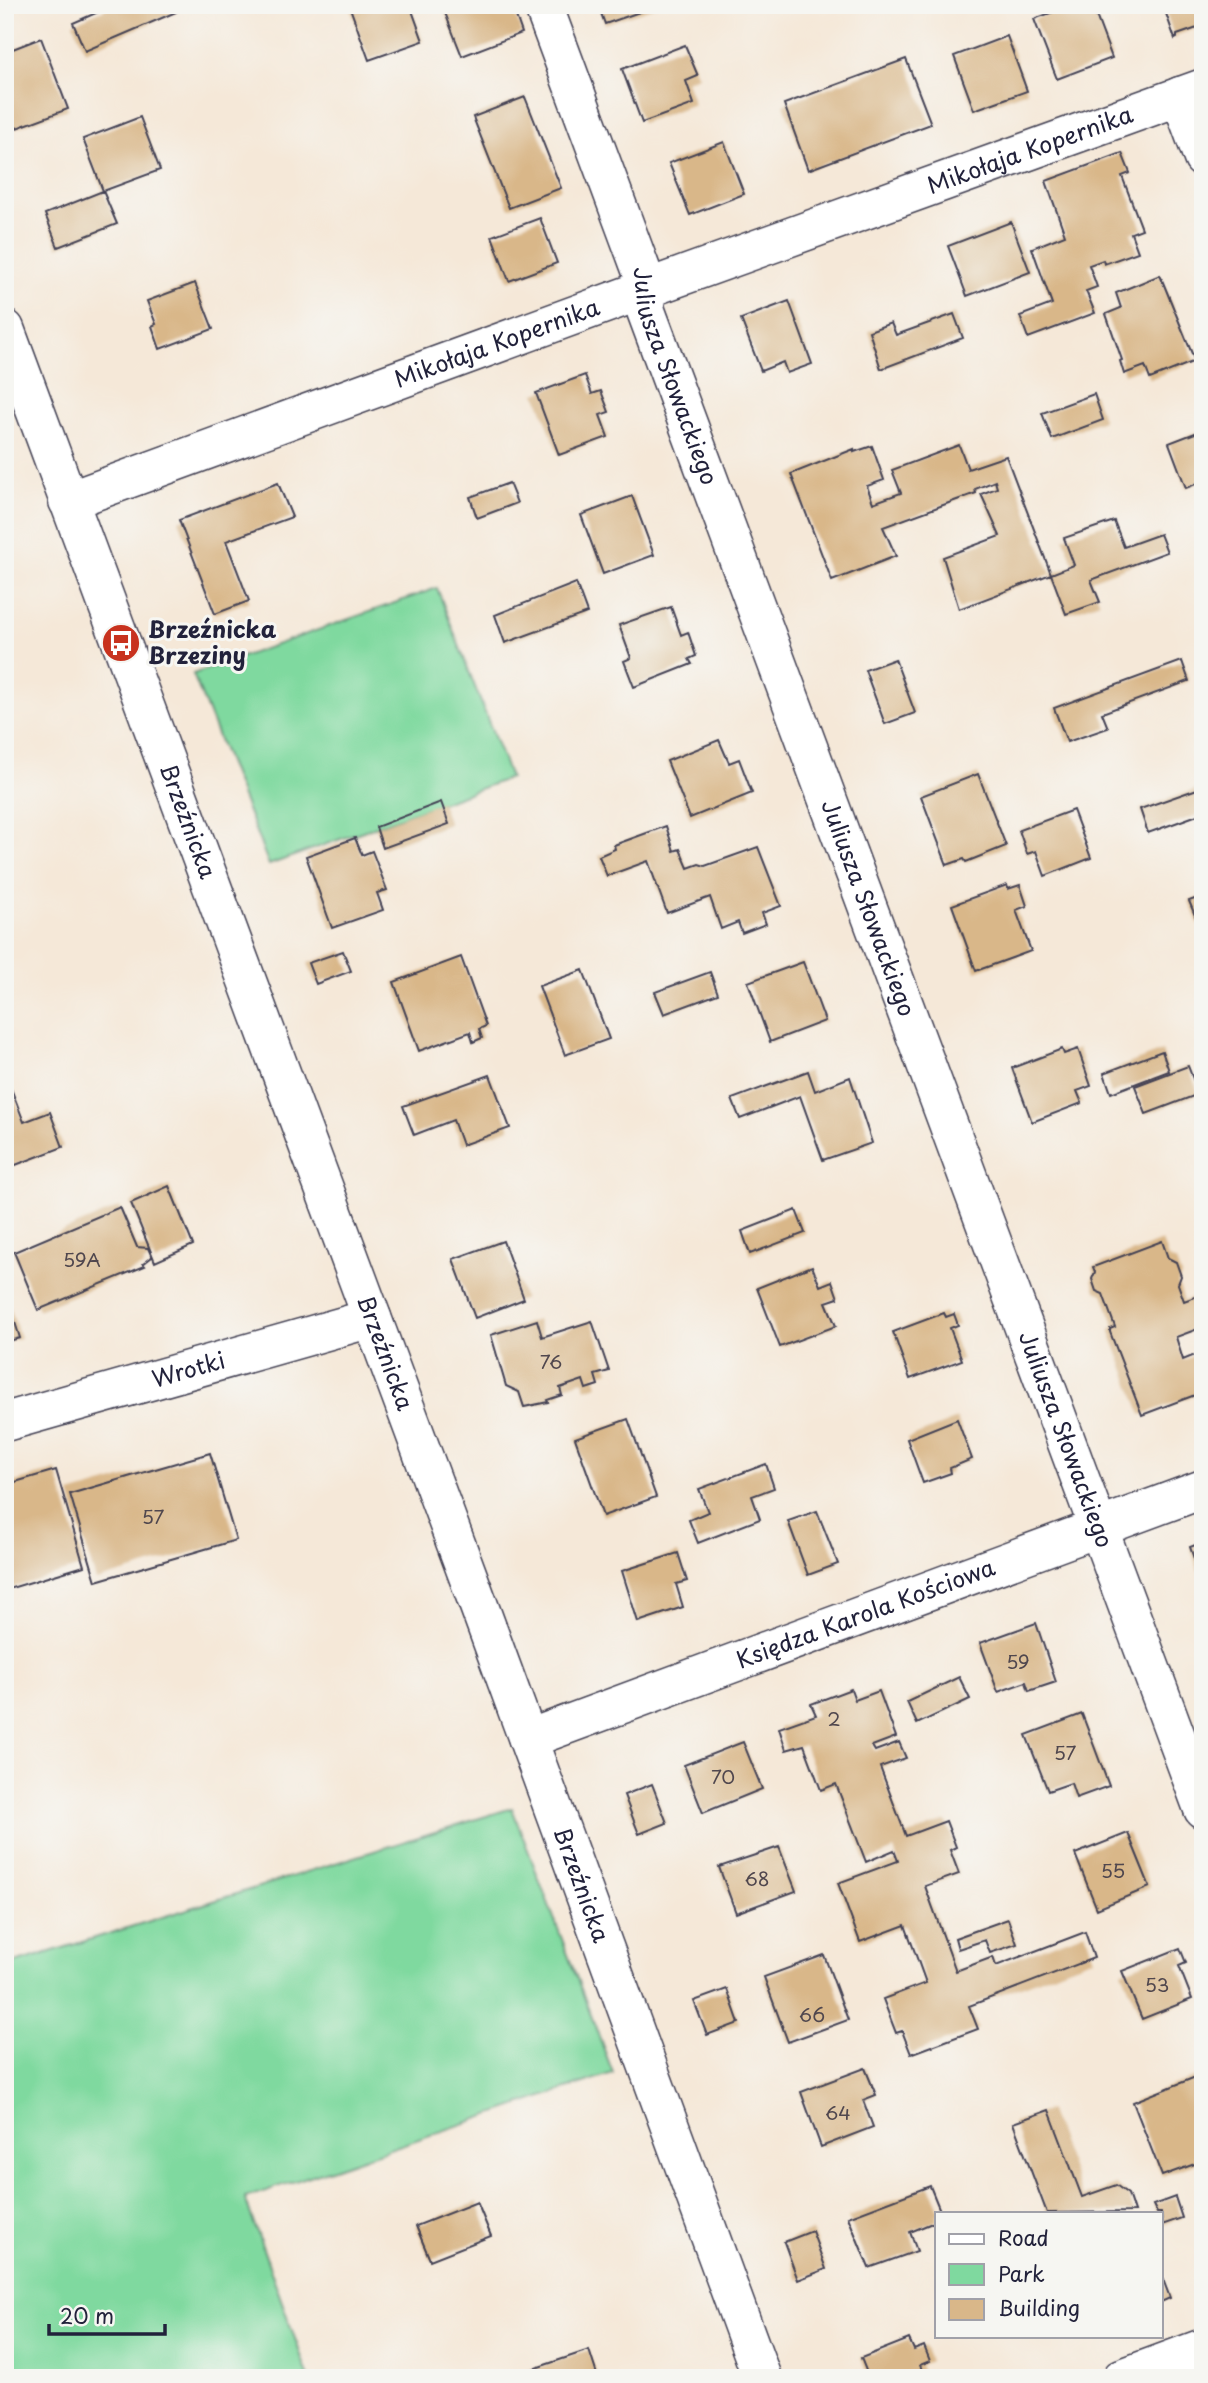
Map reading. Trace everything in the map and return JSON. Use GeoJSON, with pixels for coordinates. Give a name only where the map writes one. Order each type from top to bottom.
{"type":"FeatureCollection","features":[{"type":"Feature","properties":{"kind":"street","name":"Juliusza Słowackiego"},"geometry":{"type":"LineString","coordinates":[[543,5],[642,272],[646,311],[1203,1809]]}},
{"type":"Feature","properties":{"kind":"street","name":"Mikołaja Kopernika"},"geometry":{"type":"LineString","coordinates":[[68,501],[1191,92]]}},
{"type":"Feature","properties":{"kind":"street"},"geometry":{"type":"LineString","coordinates":[[1191,92],[1203,158]]}},
{"type":"Feature","properties":{"kind":"street","name":"Brzeźnicka"},"geometry":{"type":"LineString","coordinates":[[5,329],[762,2378]]}},
{"type":"Feature","properties":{"kind":"street","name":"Wrotki"},"geometry":{"type":"LineString","coordinates":[[5,1422],[372,1318]]}},
{"type":"Feature","properties":{"kind":"street","name":"Księdza Karola Kościowa"},"geometry":{"type":"LineString","coordinates":[[528,1739],[1203,1489]]}},
{"type":"Feature","properties":{"kind":"street"},"geometry":{"type":"LineString","coordinates":[[1122,2378],[1203,2347]]}},
{"type":"Feature","properties":{"kind":"green space"},"geometry":{"type":"Polygon","coordinates":[[[437,588],[510,778],[269,865],[193,674],[437,588]]]}},
{"type":"Feature","properties":{"kind":"green space"},"geometry":{"type":"Polygon","coordinates":[[[512,1808],[613,2073],[245,2198],[309,2378],[5,2378],[5,1966],[512,1808]]]}},
{"type":"Feature","properties":{"kind":"building"},"geometry":{"type":"Polygon","coordinates":[[[114,5],[173,5],[176,12],[85,51],[73,23],[114,5]]]}},
{"type":"Feature","properties":{"kind":"building"},"geometry":{"type":"Polygon","coordinates":[[[349,5],[410,5],[423,41],[369,60],[349,5]]]}},
{"type":"Feature","properties":{"kind":"building"},"geometry":{"type":"Polygon","coordinates":[[[442,5],[512,5],[522,33],[462,56],[442,5]]]}},
{"type":"Feature","properties":{"kind":"building"},"geometry":{"type":"Polygon","coordinates":[[[598,5],[657,5],[657,6],[605,24],[598,5]]]}},
{"type":"Feature","properties":{"kind":"building"},"geometry":{"type":"Polygon","coordinates":[[[1072,5],[1092,5],[1112,58],[1057,79],[1034,19],[1072,5]]]}},
{"type":"Feature","properties":{"kind":"building"},"geometry":{"type":"Polygon","coordinates":[[[1163,5],[1203,5],[1203,26],[1177,35],[1175,39],[1163,5]]]}},
{"type":"Feature","properties":{"kind":"building"},"geometry":{"type":"Polygon","coordinates":[[[1007,36],[1027,91],[974,110],[954,56],[1007,36]]]}},
{"type":"Feature","properties":{"kind":"building"},"geometry":{"type":"Polygon","coordinates":[[[41,38],[68,109],[14,129],[5,106],[5,52],[41,38]]]}},
{"type":"Feature","properties":{"kind":"building"},"geometry":{"type":"Polygon","coordinates":[[[685,45],[698,76],[686,81],[694,104],[642,123],[622,69],[685,45]]]}},
{"type":"Feature","properties":{"kind":"building"},"geometry":{"type":"Polygon","coordinates":[[[906,59],[931,124],[808,170],[784,104],[906,59]]]}},
{"type":"Feature","properties":{"kind":"building"},"geometry":{"type":"Polygon","coordinates":[[[525,97],[561,188],[509,208],[473,117],[525,97]]]}},
{"type":"Feature","properties":{"kind":"building"},"geometry":{"type":"Polygon","coordinates":[[[140,117],[160,170],[103,191],[83,139],[140,117]]]}},
{"type":"Feature","properties":{"kind":"building"},"geometry":{"type":"Polygon","coordinates":[[[724,142],[744,194],[690,215],[669,163],[724,142]]]}},
{"type":"Feature","properties":{"kind":"building"},"geometry":{"type":"Polygon","coordinates":[[[1122,153],[1130,173],[1122,176],[1142,229],[1131,233],[1138,252],[1104,264],[1103,260],[1089,265],[1097,287],[1086,291],[1095,313],[1028,338],[1020,316],[1052,304],[1032,248],[1065,235],[1046,181],[1122,153]]]}},
{"type":"Feature","properties":{"kind":"building"},"geometry":{"type":"Polygon","coordinates":[[[103,191],[117,224],[58,247],[45,214],[103,191]]]}},
{"type":"Feature","properties":{"kind":"building"},"geometry":{"type":"Polygon","coordinates":[[[540,218],[557,263],[509,281],[492,236],[540,218]]]}},
{"type":"Feature","properties":{"kind":"building"},"geometry":{"type":"Polygon","coordinates":[[[1011,222],[1030,272],[967,296],[948,246],[1011,222]]]}},
{"type":"Feature","properties":{"kind":"building"},"geometry":{"type":"Polygon","coordinates":[[[1160,275],[1195,361],[1150,379],[1145,366],[1124,374],[1120,361],[1122,360],[1106,314],[1121,308],[1116,293],[1160,275]]]}},
{"type":"Feature","properties":{"kind":"building"},"geometry":{"type":"Polygon","coordinates":[[[195,283],[213,329],[160,349],[152,326],[156,324],[147,301],[195,283]]]}},
{"type":"Feature","properties":{"kind":"building"},"geometry":{"type":"Polygon","coordinates":[[[789,301],[812,364],[787,373],[783,362],[761,371],[741,319],[789,301]]]}},
{"type":"Feature","properties":{"kind":"building"},"geometry":{"type":"Polygon","coordinates":[[[954,314],[963,338],[881,369],[869,331],[891,323],[896,335],[954,314]]]}},
{"type":"Feature","properties":{"kind":"building"},"geometry":{"type":"Polygon","coordinates":[[[585,375],[592,394],[601,391],[609,412],[600,415],[608,437],[559,455],[536,393],[585,375]]]}},
{"type":"Feature","properties":{"kind":"building"},"geometry":{"type":"Polygon","coordinates":[[[1094,394],[1103,420],[1052,439],[1042,413],[1094,394]]]}},
{"type":"Feature","properties":{"kind":"building"},"geometry":{"type":"Polygon","coordinates":[[[1203,430],[1203,481],[1186,488],[1169,443],[1203,430]]]}},
{"type":"Feature","properties":{"kind":"building"},"geometry":{"type":"Polygon","coordinates":[[[959,445],[968,469],[1006,456],[1051,574],[959,609],[943,557],[1000,536],[981,494],[997,488],[995,481],[975,489],[976,493],[883,527],[896,556],[832,581],[791,474],[854,449],[854,452],[872,446],[884,480],[867,486],[873,503],[901,493],[892,470],[959,445]]]}},
{"type":"Feature","properties":{"kind":"building"},"geometry":{"type":"Polygon","coordinates":[[[278,483],[292,517],[226,541],[249,601],[215,614],[179,520],[278,483]]]}},
{"type":"Feature","properties":{"kind":"building"},"geometry":{"type":"Polygon","coordinates":[[[509,483],[517,503],[477,518],[470,497],[509,483]]]}},
{"type":"Feature","properties":{"kind":"building"},"geometry":{"type":"Polygon","coordinates":[[[632,496],[654,555],[603,574],[581,515],[632,496]]]}},
{"type":"Feature","properties":{"kind":"building"},"geometry":{"type":"Polygon","coordinates":[[[1114,521],[1124,547],[1160,534],[1167,552],[1091,580],[1100,602],[1066,614],[1051,574],[1074,565],[1064,538],[1114,521]]]}},
{"type":"Feature","properties":{"kind":"building"},"geometry":{"type":"Polygon","coordinates":[[[576,583],[587,613],[505,643],[495,615],[576,583]]]}},
{"type":"Feature","properties":{"kind":"building"},"geometry":{"type":"Polygon","coordinates":[[[671,607],[681,635],[688,632],[696,656],[689,659],[692,664],[634,687],[624,661],[631,658],[619,625],[671,607]]]}},
{"type":"Feature","properties":{"kind":"building"},"geometry":{"type":"Polygon","coordinates":[[[895,659],[915,713],[885,724],[865,670],[895,659]]]}},
{"type":"Feature","properties":{"kind":"building"},"geometry":{"type":"Polygon","coordinates":[[[1182,661],[1189,681],[1102,713],[1108,728],[1067,742],[1054,708],[1182,661]]]}},
{"type":"Feature","properties":{"kind":"building"},"geometry":{"type":"Polygon","coordinates":[[[719,740],[729,763],[739,759],[752,793],[690,818],[667,761],[719,740]]]}},
{"type":"Feature","properties":{"kind":"building"},"geometry":{"type":"Polygon","coordinates":[[[978,774],[1006,846],[966,862],[964,859],[947,865],[921,796],[978,774]]]}},
{"type":"Feature","properties":{"kind":"building"},"geometry":{"type":"Polygon","coordinates":[[[1203,787],[1203,813],[1148,833],[1140,809],[1203,787]]]}},
{"type":"Feature","properties":{"kind":"building"},"geometry":{"type":"Polygon","coordinates":[[[441,802],[449,824],[383,848],[376,827],[441,802]]]}},
{"type":"Feature","properties":{"kind":"building"},"geometry":{"type":"Polygon","coordinates":[[[1073,810],[1091,858],[1045,876],[1036,851],[1027,854],[1019,830],[1073,810]]]}},
{"type":"Feature","properties":{"kind":"building"},"geometry":{"type":"Polygon","coordinates":[[[666,826],[674,851],[680,849],[688,868],[699,864],[705,866],[758,847],[781,906],[762,913],[766,924],[742,933],[738,922],[721,929],[710,897],[667,913],[648,861],[607,876],[599,856],[615,849],[614,845],[666,826]]]}},
{"type":"Feature","properties":{"kind":"building"},"geometry":{"type":"Polygon","coordinates":[[[355,838],[362,855],[372,851],[387,890],[377,893],[383,910],[332,928],[306,856],[355,838]]]}},
{"type":"Feature","properties":{"kind":"building"},"geometry":{"type":"Polygon","coordinates":[[[1007,885],[1008,889],[1020,885],[1027,906],[1016,910],[1031,951],[976,971],[952,905],[1007,885]]]}},
{"type":"Feature","properties":{"kind":"building"},"geometry":{"type":"Polygon","coordinates":[[[1203,896],[1203,923],[1199,925],[1189,901],[1203,896]]]}},
{"type":"Feature","properties":{"kind":"building"},"geometry":{"type":"Polygon","coordinates":[[[343,951],[351,971],[316,984],[308,963],[343,951]]]}},
{"type":"Feature","properties":{"kind":"building"},"geometry":{"type":"Polygon","coordinates":[[[461,957],[486,1026],[479,1029],[482,1038],[473,1042],[470,1032],[419,1051],[394,982],[461,957]]]}},
{"type":"Feature","properties":{"kind":"building"},"geometry":{"type":"Polygon","coordinates":[[[803,962],[825,1021],[770,1042],[748,982],[803,962]]]}},
{"type":"Feature","properties":{"kind":"building"},"geometry":{"type":"Polygon","coordinates":[[[583,970],[609,1039],[565,1055],[539,986],[583,970]]]}},
{"type":"Feature","properties":{"kind":"building"},"geometry":{"type":"Polygon","coordinates":[[[710,972],[718,994],[664,1014],[655,992],[710,972]]]}},
{"type":"Feature","properties":{"kind":"building"},"geometry":{"type":"Polygon","coordinates":[[[1062,1049],[1064,1054],[1078,1049],[1091,1086],[1077,1091],[1082,1103],[1032,1122],[1012,1068],[1062,1049]]]}},
{"type":"Feature","properties":{"kind":"building"},"geometry":{"type":"Polygon","coordinates":[[[1162,1051],[1169,1071],[1111,1093],[1104,1073],[1162,1051]]]}},
{"type":"Feature","properties":{"kind":"building"},"geometry":{"type":"Polygon","coordinates":[[[1188,1066],[1199,1094],[1146,1114],[1135,1086],[1188,1066]]]}},
{"type":"Feature","properties":{"kind":"building"},"geometry":{"type":"Polygon","coordinates":[[[808,1071],[815,1091],[850,1077],[872,1143],[823,1160],[800,1096],[740,1119],[732,1099],[808,1071]]]}},
{"type":"Feature","properties":{"kind":"building"},"geometry":{"type":"Polygon","coordinates":[[[5,1073],[24,1122],[50,1112],[63,1147],[5,1169],[5,1073]]]}},
{"type":"Feature","properties":{"kind":"building"},"geometry":{"type":"Polygon","coordinates":[[[490,1075],[510,1128],[462,1145],[453,1120],[414,1135],[403,1106],[490,1075]]]}},
{"type":"Feature","properties":{"kind":"building"},"geometry":{"type":"Polygon","coordinates":[[[169,1186],[193,1245],[155,1262],[131,1203],[169,1186]]]}},
{"type":"Feature","properties":{"kind":"building"},"geometry":{"type":"Polygon","coordinates":[[[120,1207],[137,1247],[148,1248],[152,1257],[143,1264],[145,1266],[38,1310],[14,1252],[120,1207]]]}},
{"type":"Feature","properties":{"kind":"building"},"geometry":{"type":"Polygon","coordinates":[[[796,1210],[805,1233],[750,1254],[742,1231],[796,1210]]]}},
{"type":"Feature","properties":{"kind":"building"},"geometry":{"type":"Polygon","coordinates":[[[503,1241],[524,1299],[475,1318],[453,1259],[503,1241]]]}},
{"type":"Feature","properties":{"kind":"building"},"geometry":{"type":"Polygon","coordinates":[[[1162,1241],[1168,1258],[1176,1262],[1181,1276],[1178,1284],[1184,1301],[1203,1294],[1203,1327],[1176,1337],[1183,1360],[1195,1355],[1203,1375],[1203,1392],[1142,1415],[1110,1332],[1110,1329],[1115,1327],[1103,1294],[1096,1291],[1092,1279],[1095,1272],[1093,1267],[1162,1241]]]}},
{"type":"Feature","properties":{"kind":"building"},"geometry":{"type":"Polygon","coordinates":[[[812,1266],[820,1286],[832,1281],[838,1298],[826,1302],[836,1326],[780,1347],[757,1288],[812,1266]]]}},
{"type":"Feature","properties":{"kind":"building"},"geometry":{"type":"Polygon","coordinates":[[[5,1291],[20,1338],[5,1342],[5,1291]]]}},
{"type":"Feature","properties":{"kind":"building"},"geometry":{"type":"Polygon","coordinates":[[[944,1313],[946,1317],[954,1314],[958,1325],[950,1328],[962,1360],[910,1379],[893,1332],[944,1313]]]}},
{"type":"Feature","properties":{"kind":"building"},"geometry":{"type":"Polygon","coordinates":[[[537,1320],[542,1337],[592,1321],[609,1371],[595,1375],[598,1385],[586,1389],[583,1380],[560,1388],[562,1395],[547,1400],[548,1402],[524,1407],[519,1392],[506,1386],[491,1335],[537,1320]]]}},
{"type":"Feature","properties":{"kind":"building"},"geometry":{"type":"Polygon","coordinates":[[[628,1419],[656,1497],[603,1516],[575,1438],[628,1419]]]}},
{"type":"Feature","properties":{"kind":"building"},"geometry":{"type":"Polygon","coordinates":[[[957,1419],[972,1459],[950,1468],[951,1473],[923,1483],[907,1439],[957,1419]]]}},
{"type":"Feature","properties":{"kind":"building"},"geometry":{"type":"Polygon","coordinates":[[[210,1453],[236,1540],[96,1581],[70,1494],[210,1453]]]}},
{"type":"Feature","properties":{"kind":"building"},"geometry":{"type":"Polygon","coordinates":[[[766,1464],[774,1488],[752,1496],[760,1519],[698,1543],[689,1520],[708,1512],[699,1489],[766,1464]]]}},
{"type":"Feature","properties":{"kind":"building"},"geometry":{"type":"Polygon","coordinates":[[[56,1470],[84,1566],[5,1590],[5,1485],[56,1470]]]}},
{"type":"Feature","properties":{"kind":"building"},"geometry":{"type":"Polygon","coordinates":[[[817,1511],[838,1564],[808,1575],[788,1521],[817,1511]]]}},
{"type":"Feature","properties":{"kind":"building"},"geometry":{"type":"Polygon","coordinates":[[[1203,1542],[1203,1581],[1202,1581],[1190,1547],[1203,1542]]]}},
{"type":"Feature","properties":{"kind":"building"},"geometry":{"type":"Polygon","coordinates":[[[678,1553],[687,1581],[676,1584],[683,1607],[638,1622],[622,1571],[678,1553]]]}},
{"type":"Feature","properties":{"kind":"building"},"geometry":{"type":"Polygon","coordinates":[[[1036,1623],[1056,1682],[1029,1691],[1026,1682],[998,1692],[980,1643],[1036,1623]]]}},
{"type":"Feature","properties":{"kind":"building"},"geometry":{"type":"Polygon","coordinates":[[[959,1677],[970,1699],[917,1724],[907,1702],[959,1677]]]}},
{"type":"Feature","properties":{"kind":"building"},"geometry":{"type":"Polygon","coordinates":[[[851,1689],[855,1700],[879,1691],[896,1737],[872,1746],[875,1751],[899,1742],[906,1758],[880,1767],[906,1836],[946,1821],[956,1847],[950,1850],[959,1874],[925,1886],[956,1971],[993,1957],[996,1966],[1085,1932],[1094,1958],[969,2006],[978,2029],[911,2054],[902,2031],[896,2033],[883,1999],[926,1983],[905,1925],[860,1942],[838,1883],[898,1861],[894,1850],[866,1862],[836,1784],[821,1790],[804,1745],[786,1750],[779,1728],[816,1715],[811,1704],[851,1689]]]}},
{"type":"Feature","properties":{"kind":"building"},"geometry":{"type":"Polygon","coordinates":[[[1082,1714],[1109,1786],[1076,1798],[1071,1783],[1048,1791],[1026,1735],[1082,1714]]]}},
{"type":"Feature","properties":{"kind":"building"},"geometry":{"type":"Polygon","coordinates":[[[743,1742],[762,1789],[703,1813],[684,1765],[743,1742]]]}},
{"type":"Feature","properties":{"kind":"building"},"geometry":{"type":"Polygon","coordinates":[[[652,1784],[667,1823],[639,1834],[624,1795],[652,1784]]]}},
{"type":"Feature","properties":{"kind":"building"},"geometry":{"type":"Polygon","coordinates":[[[1128,1833],[1150,1887],[1097,1909],[1075,1854],[1128,1833]]]}},
{"type":"Feature","properties":{"kind":"building"},"geometry":{"type":"Polygon","coordinates":[[[779,1847],[796,1891],[736,1913],[719,1867],[779,1847]]]}},
{"type":"Feature","properties":{"kind":"building"},"geometry":{"type":"Polygon","coordinates":[[[1008,1919],[1017,1944],[990,1953],[985,1940],[958,1949],[955,1938],[1008,1919]]]}},
{"type":"Feature","properties":{"kind":"building"},"geometry":{"type":"Polygon","coordinates":[[[1180,1948],[1186,1963],[1179,1966],[1192,1999],[1142,2019],[1122,1971],[1180,1948]]]}},
{"type":"Feature","properties":{"kind":"building"},"geometry":{"type":"Polygon","coordinates":[[[824,1955],[848,2020],[788,2042],[764,1977],[824,1955]]]}},
{"type":"Feature","properties":{"kind":"building"},"geometry":{"type":"Polygon","coordinates":[[[727,1989],[739,2023],[707,2035],[694,2001],[727,1989]]]}},
{"type":"Feature","properties":{"kind":"building"},"geometry":{"type":"Polygon","coordinates":[[[865,2068],[876,2095],[863,2100],[873,2127],[821,2147],[801,2092],[865,2068]]]}},
{"type":"Feature","properties":{"kind":"building"},"geometry":{"type":"Polygon","coordinates":[[[1203,2074],[1203,2161],[1162,2176],[1133,2102],[1203,2074]]]}},
{"type":"Feature","properties":{"kind":"building"},"geometry":{"type":"Polygon","coordinates":[[[1049,2110],[1082,2197],[1116,2185],[1128,2194],[1134,2212],[1047,2212],[1013,2123],[1049,2110]]]}},
{"type":"Feature","properties":{"kind":"building"},"geometry":{"type":"Polygon","coordinates":[[[930,2186],[941,2212],[935,2212],[935,2222],[910,2232],[917,2251],[869,2268],[848,2217],[930,2186]]]}},
{"type":"Feature","properties":{"kind":"building"},"geometry":{"type":"Polygon","coordinates":[[[1175,2197],[1182,2218],[1162,2225],[1162,2212],[1156,2212],[1153,2205],[1175,2197]]]}},
{"type":"Feature","properties":{"kind":"building"},"geometry":{"type":"Polygon","coordinates":[[[477,2202],[491,2236],[430,2260],[416,2226],[477,2202]]]}},
{"type":"Feature","properties":{"kind":"building"},"geometry":{"type":"Polygon","coordinates":[[[812,2231],[826,2269],[798,2280],[784,2242],[812,2231]]]}},
{"type":"Feature","properties":{"kind":"building"},"geometry":{"type":"Polygon","coordinates":[[[1162,2277],[1170,2298],[1162,2302],[1162,2277]]]}},
{"type":"Feature","properties":{"kind":"building"},"geometry":{"type":"Polygon","coordinates":[[[909,2339],[914,2350],[924,2346],[930,2361],[920,2365],[925,2378],[869,2378],[861,2358],[909,2339]]]}},
{"type":"Feature","properties":{"kind":"building"},"geometry":{"type":"Polygon","coordinates":[[[589,2350],[598,2378],[509,2378],[509,2377],[589,2350]]]}},
{"type":"Feature","properties":{"kind":"place","name":"Brzeźnicka Brzeziny"},"geometry":{"type":"Point","coordinates":[121,643]}}]}
